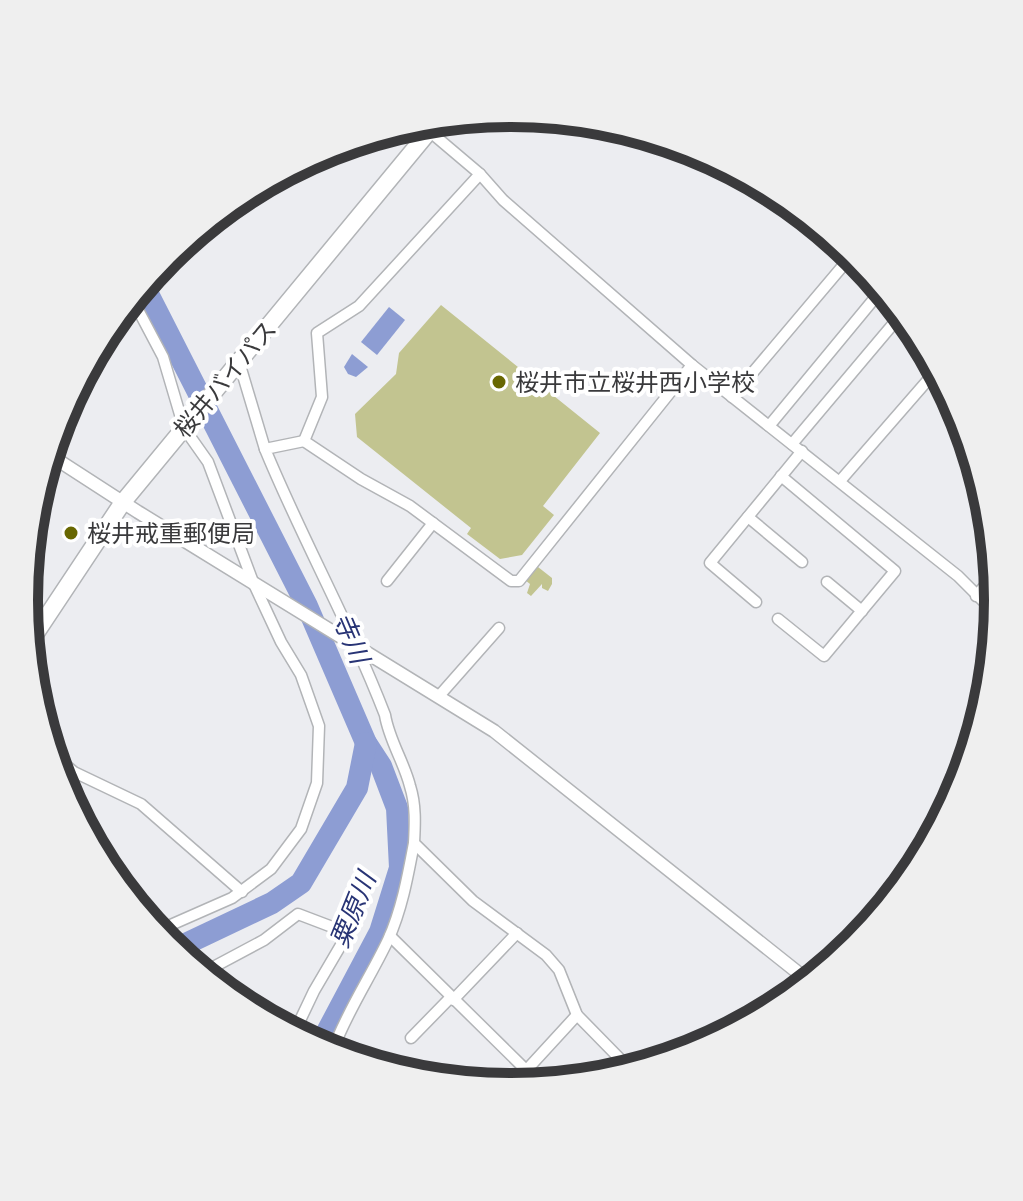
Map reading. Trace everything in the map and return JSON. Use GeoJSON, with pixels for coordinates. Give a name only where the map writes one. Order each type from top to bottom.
{"type":"FeatureCollection","features":[{"type":"Feature","properties":{"kind":"highway","name":"桜井バイパス"},"geometry":{"type":"LineString","coordinates":[[39,629],[123,502],[426,135]]}},
{"type":"Feature","properties":{"kind":"street"},"geometry":{"type":"LineString","coordinates":[[434,134],[480,174],[503,200],[692,365],[958,576],[985,604]]}},
{"type":"Feature","properties":{"kind":"street"},"geometry":{"type":"LineString","coordinates":[[304,441],[322,397],[317,333],[359,306],[480,174]]}},
{"type":"Feature","properties":{"kind":"street"},"geometry":{"type":"LineString","coordinates":[[732,397],[844,264]]}},
{"type":"Feature","properties":{"kind":"street"},"geometry":{"type":"LineString","coordinates":[[769,426],[874,299]]}},
{"type":"Feature","properties":{"kind":"street"},"geometry":{"type":"LineString","coordinates":[[138,310],[163,357],[186,425],[208,462],[281,642],[301,675],[319,726],[317,783],[301,829],[271,869],[232,898],[168,926]]}},
{"type":"Feature","properties":{"kind":"street"},"geometry":{"type":"LineString","coordinates":[[756,602],[710,563],[781,476],[797,447],[895,323]]}},
{"type":"Feature","properties":{"kind":"street"},"geometry":{"type":"LineString","coordinates":[[236,365],[288,505],[355,645],[411,787],[415,808],[414,843],[404,892],[390,936],[336,1040]]}},
{"type":"Feature","properties":{"kind":"street"},"geometry":{"type":"LineString","coordinates":[[265,449],[304,441],[433,523],[511,581],[519,581],[692,365]]}},
{"type":"Feature","properties":{"kind":"street"},"geometry":{"type":"LineString","coordinates":[[840,481],[929,378]]}},
{"type":"Feature","properties":{"kind":"street"},"geometry":{"type":"LineString","coordinates":[[59,461],[439,696],[530,757],[801,975]]}},
{"type":"Feature","properties":{"kind":"street"},"geometry":{"type":"LineString","coordinates":[[778,619],[824,656],[895,571],[781,476]]}},
{"type":"Feature","properties":{"kind":"street"},"geometry":{"type":"LineString","coordinates":[[748,517],[802,562]]}},
{"type":"Feature","properties":{"kind":"street"},"geometry":{"type":"LineString","coordinates":[[387,581],[433,523]]}},
{"type":"Feature","properties":{"kind":"street"},"geometry":{"type":"LineString","coordinates":[[827,582],[862,611]]}},
{"type":"Feature","properties":{"kind":"street"},"geometry":{"type":"LineString","coordinates":[[976,596],[985,586]]}},
{"type":"Feature","properties":{"kind":"street"},"geometry":{"type":"LineString","coordinates":[[439,696],[499,628]]}},
{"type":"Feature","properties":{"kind":"street"},"geometry":{"type":"LineString","coordinates":[[68,767],[141,804],[242,892]]}},
{"type":"Feature","properties":{"kind":"street"},"geometry":{"type":"LineString","coordinates":[[414,843],[473,901],[546,955],[559,970],[577,1015],[622,1061]]}},
{"type":"Feature","properties":{"kind":"street"},"geometry":{"type":"LineString","coordinates":[[213,967],[264,940],[298,914],[348,933],[299,1023]]}},
{"type":"Feature","properties":{"kind":"street"},"geometry":{"type":"LineString","coordinates":[[411,1038],[517,933]]}},
{"type":"Feature","properties":{"kind":"street"},"geometry":{"type":"LineString","coordinates":[[390,936],[526,1070]]}},
{"type":"Feature","properties":{"kind":"street"},"geometry":{"type":"LineString","coordinates":[[523,1074],[577,1015]]}},
{"type":"Feature","properties":{"kind":"green space"},"geometry":{"type":"Polygon","coordinates":[[[441,305],[600,433],[543,506],[554,515],[522,555],[500,559],[467,534],[471,528],[357,437],[355,414],[396,374],[399,353],[441,305]]]}},
{"type":"Feature","properties":{"kind":"green space"},"geometry":{"type":"Polygon","coordinates":[[[538,567],[552,578],[552,584],[548,591],[542,588],[542,584],[531,596],[527,593],[530,584],[525,580],[538,567]]]}},
{"type":"Feature","properties":{"kind":"water"},"geometry":{"type":"Polygon","coordinates":[[[389,307],[405,320],[377,355],[361,342],[389,307]]]}},
{"type":"Feature","properties":{"kind":"water"},"geometry":{"type":"Polygon","coordinates":[[[352,354],[368,367],[356,377],[348,374],[344,367],[352,354]]]}},
{"type":"Feature","properties":{"kind":"waterway","name":"寺川"},"geometry":{"type":"LineString","coordinates":[[149,296],[307,606],[366,743],[381,766],[397,808],[400,868],[380,932],[325,1036]]}},
{"type":"Feature","properties":{"kind":"waterway","name":"寺川"},"geometry":{"type":"LineString","coordinates":[[186,944],[272,903],[301,883],[357,788],[366,743]]}},
{"type":"Feature","properties":{"kind":"place","name":"桜井市立桜井西小学校"},"geometry":{"type":"Point","coordinates":[499,382]}},
{"type":"Feature","properties":{"kind":"place","name":"桜井戒重郵便局"},"geometry":{"type":"Point","coordinates":[71,533]}},
{"type":"Feature","properties":{"kind":"water label","name":"粟原川"},"geometry":{"type":"Point","coordinates":[353,910]}}]}
